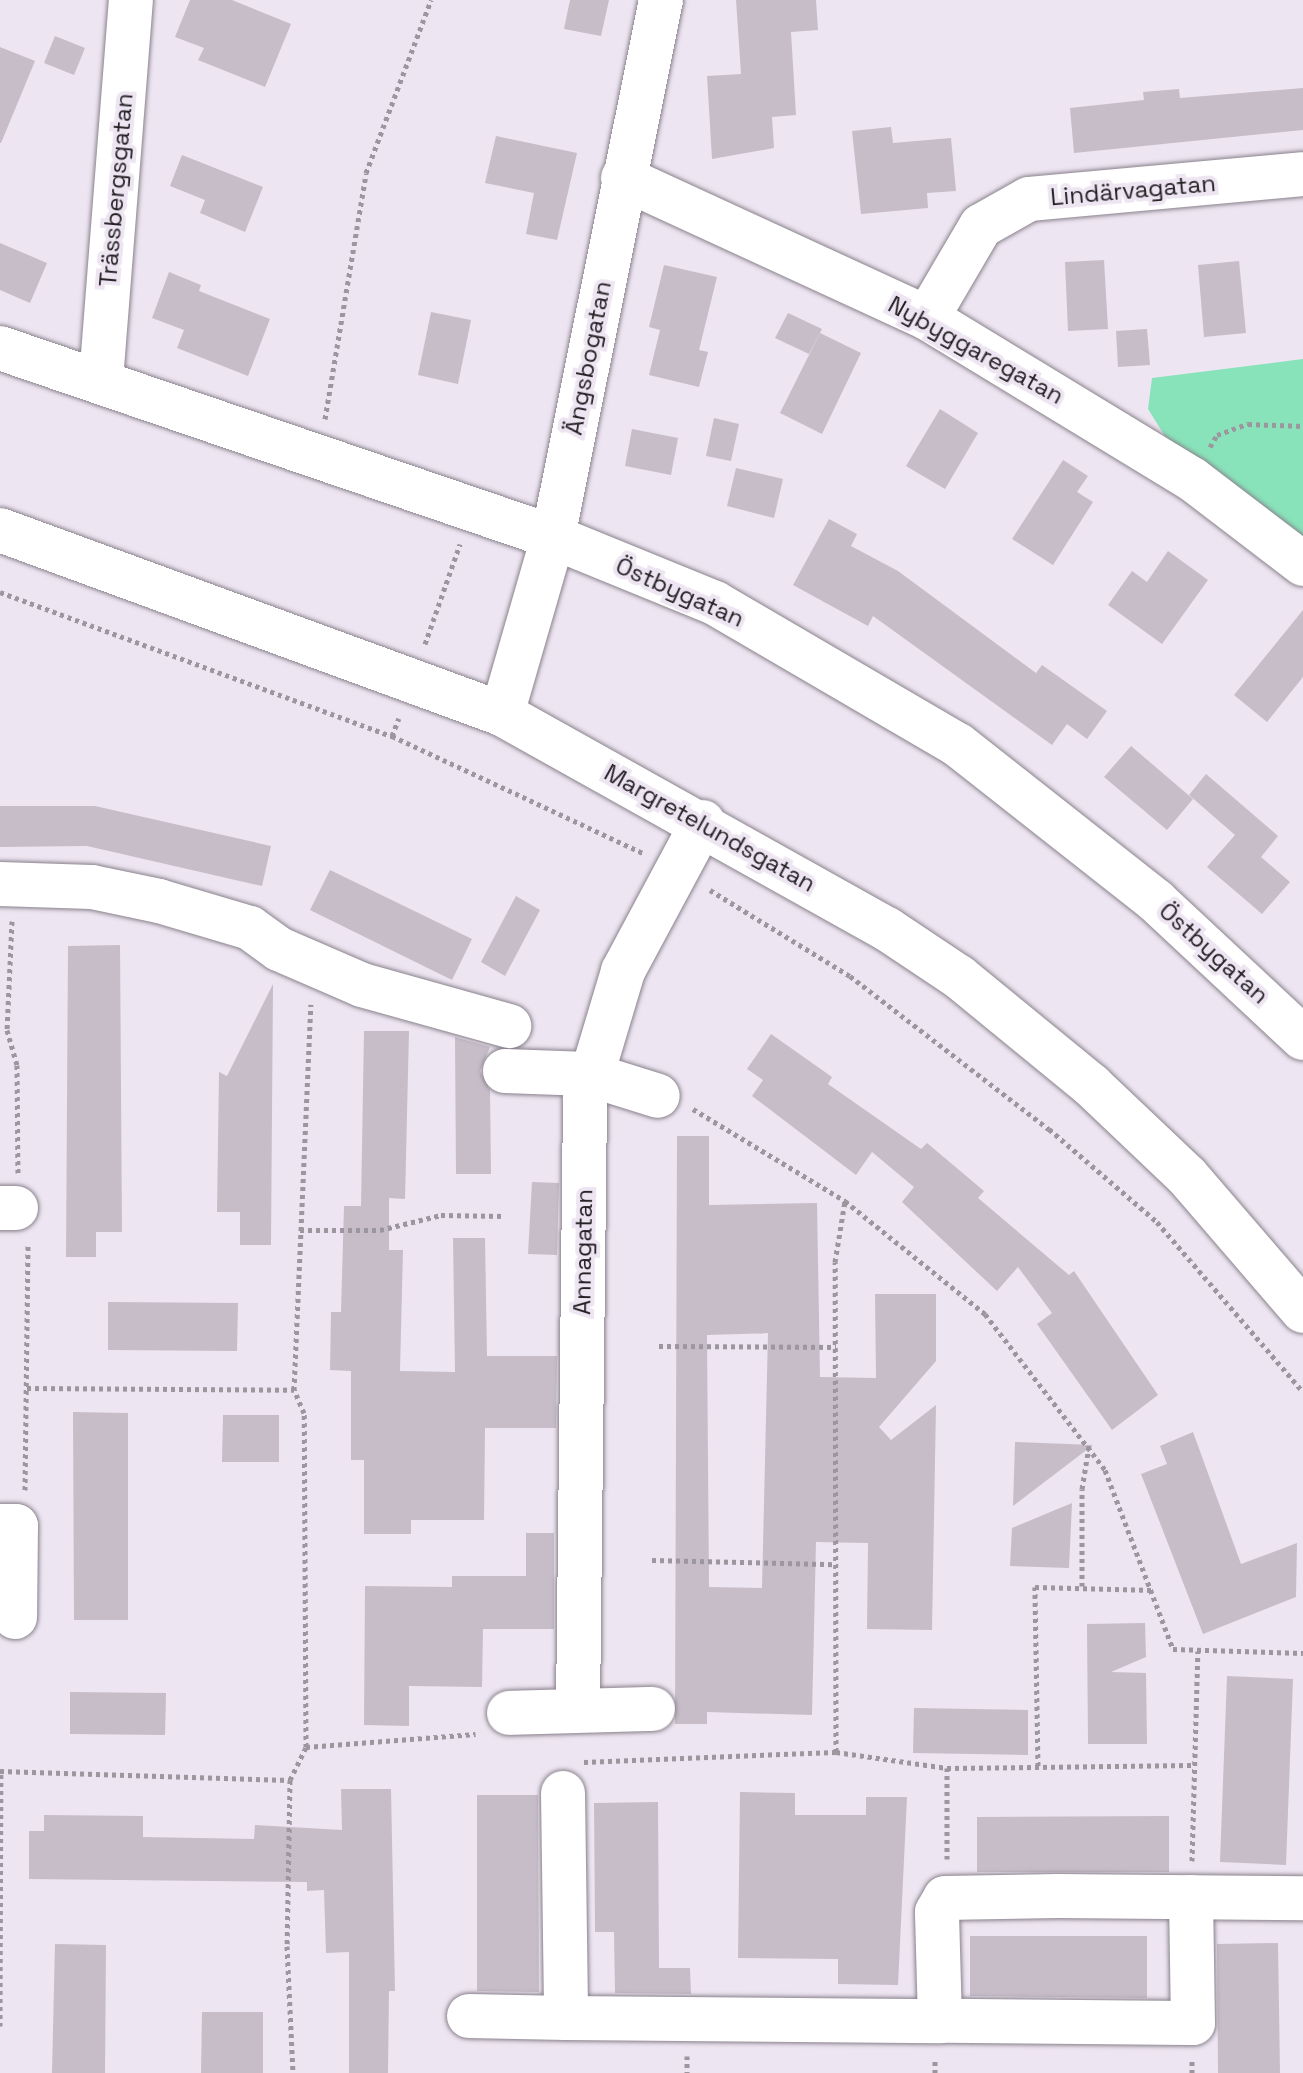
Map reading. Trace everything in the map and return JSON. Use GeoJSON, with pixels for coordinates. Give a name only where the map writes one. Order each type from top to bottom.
{"type":"FeatureCollection","features":[{"type":"Feature","properties":{"kind":"street","name":"Trässbergsgatan"},"geometry":{"type":"LineString","coordinates":[[101,380],[131,0]]}},
{"type":"Feature","properties":{"kind":"street","name":"Ängsbogatan"},"geometry":{"type":"LineString","coordinates":[[502,714],[553,537],[661,0]]}},
{"type":"Feature","properties":{"kind":"street","name":"Lindärvagatan"},"geometry":{"type":"LineString","coordinates":[[927,318],[981,226],[1029,199],[1303,174]]}},
{"type":"Feature","properties":{"kind":"street","name":"Nybyggaregatan"},"geometry":{"type":"LineString","coordinates":[[623,178],[927,318],[1192,479],[1303,564]]}},
{"type":"Feature","properties":{"kind":"street","name":"Östbygatan"},"geometry":{"type":"LineString","coordinates":[[0,348],[553,537],[715,603],[958,745],[1156,901],[1303,1038]]}},
{"type":"Feature","properties":{"kind":"street","name":"Margretelundsgatan"},"geometry":{"type":"LineString","coordinates":[[0,530],[502,714],[703,822],[959,977],[1091,1085],[1187,1176],[1303,1311]]}},
{"type":"Feature","properties":{"kind":"street","name":"Annagatan"},"geometry":{"type":"LineString","coordinates":[[578,1709],[588,1074],[623,971],[675,869],[703,822]]}},
{"type":"Feature","properties":{"kind":"street"},"geometry":{"type":"LineString","coordinates":[[8,884],[92,887],[159,901],[250,928],[314,967],[440,1010],[509,1026]]}},
{"type":"Feature","properties":{"kind":"street"},"geometry":{"type":"LineString","coordinates":[[505,1071],[588,1074],[658,1096]]}},
{"type":"Feature","properties":{"kind":"street"},"geometry":{"type":"LineString","coordinates":[[8,1526],[15,1617]]}},
{"type":"Feature","properties":{"kind":"street"},"geometry":{"type":"LineString","coordinates":[[509,1713],[653,1709]]}},
{"type":"Feature","properties":{"kind":"street"},"geometry":{"type":"LineString","coordinates":[[563,1793],[566,2018]]}},
{"type":"Feature","properties":{"kind":"street"},"geometry":{"type":"LineString","coordinates":[[469,2016],[1193,2023],[1191,1897]]}},
{"type":"Feature","properties":{"kind":"street"},"geometry":{"type":"LineString","coordinates":[[940,2021],[937,1912],[945,1898],[1303,1898]]}},
{"type":"Feature","properties":{"kind":"path"},"geometry":{"type":"LineString","coordinates":[[320,456],[366,173],[431,0]]}},
{"type":"Feature","properties":{"kind":"path"},"geometry":{"type":"LineString","coordinates":[[1192,479],[1217,435],[1233,427],[1303,426]]}},
{"type":"Feature","properties":{"kind":"path"},"geometry":{"type":"LineString","coordinates":[[392,736],[675,869],[850,976],[1049,1129],[1157,1222],[1258,1332],[1303,1392]]}},
{"type":"Feature","properties":{"kind":"path"},"geometry":{"type":"LineString","coordinates":[[8,884],[7,1030],[17,1065],[21,1123],[8,1208],[31,1259],[25,1502],[8,1526]]}},
{"type":"Feature","properties":{"kind":"path"},"geometry":{"type":"LineString","coordinates":[[293,2073],[287,1946],[290,1780],[306,1747],[304,1413],[294,1390],[314,967]]}},
{"type":"Feature","properties":{"kind":"path"},"geometry":{"type":"LineString","coordinates":[[658,1096],[718,1119],[845,1201],[985,1314],[1089,1446],[1154,1590],[1173,1649],[1303,1653]]}},
{"type":"Feature","properties":{"kind":"path"},"geometry":{"type":"LineString","coordinates":[[836,1752],[835,1262],[845,1201]]}},
{"type":"Feature","properties":{"kind":"path"},"geometry":{"type":"LineString","coordinates":[[300,1230],[380,1230],[441,1215],[505,1216]]}},
{"type":"Feature","properties":{"kind":"path"},"geometry":{"type":"LineString","coordinates":[[659,1346],[836,1347]]}},
{"type":"Feature","properties":{"kind":"path"},"geometry":{"type":"LineString","coordinates":[[27,1388],[294,1390]]}},
{"type":"Feature","properties":{"kind":"path"},"geometry":{"type":"LineString","coordinates":[[1082,1586],[1082,1489],[1089,1446]]}},
{"type":"Feature","properties":{"kind":"path"},"geometry":{"type":"LineString","coordinates":[[652,1560],[836,1564]]}},
{"type":"Feature","properties":{"kind":"path"},"geometry":{"type":"LineString","coordinates":[[1038,1766],[1035,1587],[1154,1590]]}},
{"type":"Feature","properties":{"kind":"path"},"geometry":{"type":"LineString","coordinates":[[1191,1897],[1192,1765],[1198,1651]]}},
{"type":"Feature","properties":{"kind":"path"},"geometry":{"type":"LineString","coordinates":[[306,1747],[508,1734],[509,1713]]}},
{"type":"Feature","properties":{"kind":"path"},"geometry":{"type":"LineString","coordinates":[[563,1793],[585,1760],[836,1752],[947,1768],[1192,1765]]}},
{"type":"Feature","properties":{"kind":"path"},"geometry":{"type":"LineString","coordinates":[[945,1898],[947,1768]]}},
{"type":"Feature","properties":{"kind":"path"},"geometry":{"type":"LineString","coordinates":[[0,2026],[0,1772],[290,1780]]}},
{"type":"Feature","properties":{"kind":"green space"},"geometry":{"type":"Polygon","coordinates":[[[1303,359],[1303,539],[1168,441],[1148,409],[1152,378],[1303,359]]]}},
{"type":"Feature","properties":{"kind":"building"},"geometry":{"type":"Polygon","coordinates":[[[190,0],[232,0],[291,24],[265,87],[198,60],[204,48],[175,37],[190,0]]]}},
{"type":"Feature","properties":{"kind":"building"},"geometry":{"type":"Polygon","coordinates":[[[570,0],[609,0],[601,36],[564,29],[570,0]]]}},
{"type":"Feature","properties":{"kind":"building"},"geometry":{"type":"Polygon","coordinates":[[[736,0],[816,0],[818,30],[791,32],[796,115],[772,117],[774,148],[712,159],[707,76],[741,74],[736,0]]]}},
{"type":"Feature","properties":{"kind":"building"},"geometry":{"type":"Polygon","coordinates":[[[55,36],[85,48],[74,75],[44,63],[55,36]]]}},
{"type":"Feature","properties":{"kind":"building"},"geometry":{"type":"Polygon","coordinates":[[[0,47],[35,61],[1,143],[0,143],[0,47]]]}},
{"type":"Feature","properties":{"kind":"building"},"geometry":{"type":"Polygon","coordinates":[[[1303,88],[1303,130],[1074,153],[1070,108],[1144,100],[1143,92],[1179,89],[1180,98],[1303,88]]]}},
{"type":"Feature","properties":{"kind":"building"},"geometry":{"type":"Polygon","coordinates":[[[891,127],[893,143],[951,138],[956,191],[927,193],[928,208],[861,214],[852,131],[891,127]]]}},
{"type":"Feature","properties":{"kind":"building"},"geometry":{"type":"Polygon","coordinates":[[[496,136],[577,153],[557,240],[526,234],[534,193],[485,183],[496,136]]]}},
{"type":"Feature","properties":{"kind":"building"},"geometry":{"type":"Polygon","coordinates":[[[182,155],[263,187],[245,232],[200,213],[205,200],[170,186],[182,155]]]}},
{"type":"Feature","properties":{"kind":"building"},"geometry":{"type":"Polygon","coordinates":[[[0,243],[47,263],[30,303],[0,290],[0,243]]]}},
{"type":"Feature","properties":{"kind":"building"},"geometry":{"type":"Polygon","coordinates":[[[1104,260],[1108,329],[1068,331],[1065,262],[1104,260]]]}},
{"type":"Feature","properties":{"kind":"building"},"geometry":{"type":"Polygon","coordinates":[[[1239,261],[1246,333],[1204,337],[1198,265],[1239,261]]]}},
{"type":"Feature","properties":{"kind":"building"},"geometry":{"type":"Polygon","coordinates":[[[664,265],[717,277],[699,350],[708,352],[699,387],[649,375],[660,330],[649,327],[664,265]]]}},
{"type":"Feature","properties":{"kind":"building"},"geometry":{"type":"Polygon","coordinates":[[[169,272],[201,285],[199,291],[270,319],[248,376],[177,348],[184,330],[152,318],[169,272]]]}},
{"type":"Feature","properties":{"kind":"building"},"geometry":{"type":"Polygon","coordinates":[[[431,312],[471,320],[458,384],[418,375],[431,312]]]}},
{"type":"Feature","properties":{"kind":"building"},"geometry":{"type":"Polygon","coordinates":[[[788,313],[822,329],[809,354],[775,338],[788,313]]]}},
{"type":"Feature","properties":{"kind":"building"},"geometry":{"type":"Polygon","coordinates":[[[1147,329],[1150,365],[1118,367],[1116,331],[1147,329]]]}},
{"type":"Feature","properties":{"kind":"building"},"geometry":{"type":"Polygon","coordinates":[[[820,333],[861,353],[822,434],[780,413],[820,333]]]}},
{"type":"Feature","properties":{"kind":"building"},"geometry":{"type":"Polygon","coordinates":[[[940,409],[978,433],[945,489],[906,466],[940,409]]]}},
{"type":"Feature","properties":{"kind":"building"},"geometry":{"type":"Polygon","coordinates":[[[714,418],[739,424],[731,461],[706,456],[714,418]]]}},
{"type":"Feature","properties":{"kind":"building"},"geometry":{"type":"Polygon","coordinates":[[[632,429],[678,438],[671,475],[625,466],[632,429]]]}},
{"type":"Feature","properties":{"kind":"building"},"geometry":{"type":"Polygon","coordinates":[[[1063,460],[1088,476],[1077,492],[1093,502],[1053,565],[1012,539],[1063,460]]]}},
{"type":"Feature","properties":{"kind":"building"},"geometry":{"type":"Polygon","coordinates":[[[736,468],[783,479],[774,518],[727,506],[736,468]]]}},
{"type":"Feature","properties":{"kind":"building"},"geometry":{"type":"Polygon","coordinates":[[[829,519],[857,534],[851,546],[898,571],[1036,673],[1042,665],[1107,711],[1087,739],[1067,724],[1052,745],[873,616],[868,626],[793,585],[829,519]]]}},
{"type":"Feature","properties":{"kind":"building"},"geometry":{"type":"Polygon","coordinates":[[[1168,551],[1208,580],[1162,644],[1108,605],[1132,571],[1147,582],[1168,551]]]}},
{"type":"Feature","properties":{"kind":"building"},"geometry":{"type":"Polygon","coordinates":[[[1303,610],[1303,677],[1267,722],[1234,695],[1303,610]]]}},
{"type":"Feature","properties":{"kind":"building"},"geometry":{"type":"Polygon","coordinates":[[[1131,746],[1193,799],[1167,830],[1104,777],[1131,746]]]}},
{"type":"Feature","properties":{"kind":"building"},"geometry":{"type":"Polygon","coordinates":[[[1206,774],[1278,836],[1261,857],[1290,882],[1262,914],[1207,867],[1235,835],[1189,795],[1206,774]]]}},
{"type":"Feature","properties":{"kind":"building"},"geometry":{"type":"Polygon","coordinates":[[[0,806],[95,806],[271,846],[262,886],[87,846],[0,847],[0,806]]]}},
{"type":"Feature","properties":{"kind":"building"},"geometry":{"type":"Polygon","coordinates":[[[330,870],[472,939],[452,980],[310,910],[330,870]]]}},
{"type":"Feature","properties":{"kind":"building"},"geometry":{"type":"Polygon","coordinates":[[[516,896],[540,910],[505,976],[481,962],[516,896]]]}},
{"type":"Feature","properties":{"kind":"building"},"geometry":{"type":"Polygon","coordinates":[[[120,945],[122,1232],[96,1232],[96,1257],[66,1257],[68,946],[120,945]]]}},
{"type":"Feature","properties":{"kind":"building"},"geometry":{"type":"Polygon","coordinates":[[[273,984],[271,1245],[240,1245],[240,1212],[217,1212],[219,1072],[227,1076],[273,984]]]}},
{"type":"Feature","properties":{"kind":"building"},"geometry":{"type":"Polygon","coordinates":[[[364,1031],[409,1031],[405,1199],[389,1198],[389,1250],[403,1250],[400,1371],[455,1372],[453,1238],[485,1238],[487,1356],[557,1356],[556,1428],[485,1428],[484,1520],[411,1520],[411,1534],[364,1534],[364,1460],[351,1460],[351,1371],[330,1370],[331,1312],[341,1312],[344,1206],[361,1206],[364,1031]]]}},
{"type":"Feature","properties":{"kind":"building"},"geometry":{"type":"Polygon","coordinates":[[[771,1034],[832,1077],[828,1084],[921,1149],[927,1143],[984,1191],[978,1198],[1069,1275],[1074,1271],[1158,1395],[1112,1430],[1037,1324],[1052,1313],[1018,1267],[997,1291],[902,1202],[914,1187],[872,1152],[856,1175],[752,1096],[763,1080],[747,1069],[771,1034]]]}},
{"type":"Feature","properties":{"kind":"building"},"geometry":{"type":"Polygon","coordinates":[[[455,1037],[490,1047],[480,1071],[490,1090],[491,1174],[456,1174],[455,1037]]]}},
{"type":"Feature","properties":{"kind":"building"},"geometry":{"type":"Polygon","coordinates":[[[677,1136],[709,1136],[709,1205],[817,1203],[820,1377],[876,1378],[875,1294],[936,1294],[936,1361],[879,1427],[891,1440],[936,1405],[932,1630],[867,1629],[868,1543],[816,1542],[812,1715],[707,1712],[707,1724],[675,1724],[677,1136]],[[768,1333],[707,1335],[709,1587],[762,1588],[768,1333]]]}},
{"type":"Feature","properties":{"kind":"building"},"geometry":{"type":"Polygon","coordinates":[[[532,1182],[559,1183],[557,1255],[528,1254],[532,1182]]]}},
{"type":"Feature","properties":{"kind":"building"},"geometry":{"type":"Polygon","coordinates":[[[108,1302],[238,1303],[237,1351],[108,1350],[108,1302]]]}},
{"type":"Feature","properties":{"kind":"building"},"geometry":{"type":"Polygon","coordinates":[[[73,1412],[128,1413],[128,1620],[74,1620],[73,1412]]]}},
{"type":"Feature","properties":{"kind":"building"},"geometry":{"type":"Polygon","coordinates":[[[223,1415],[279,1415],[279,1462],[222,1462],[223,1415]]]}},
{"type":"Feature","properties":{"kind":"building"},"geometry":{"type":"Polygon","coordinates":[[[1193,1432],[1241,1564],[1297,1543],[1296,1597],[1203,1634],[1141,1474],[1167,1464],[1160,1446],[1193,1432]]]}},
{"type":"Feature","properties":{"kind":"building"},"geometry":{"type":"Polygon","coordinates":[[[1015,1442],[1093,1445],[1013,1506],[1015,1442]]]}},
{"type":"Feature","properties":{"kind":"building"},"geometry":{"type":"Polygon","coordinates":[[[1072,1503],[1069,1568],[1010,1566],[1012,1528],[1072,1503]]]}},
{"type":"Feature","properties":{"kind":"building"},"geometry":{"type":"Polygon","coordinates":[[[526,1533],[554,1533],[554,1629],[483,1629],[482,1687],[409,1686],[409,1726],[364,1725],[365,1586],[452,1587],[452,1576],[526,1576],[526,1533]]]}},
{"type":"Feature","properties":{"kind":"building"},"geometry":{"type":"Polygon","coordinates":[[[1145,1623],[1146,1657],[1111,1672],[1146,1673],[1147,1744],[1088,1744],[1087,1624],[1145,1623]]]}},
{"type":"Feature","properties":{"kind":"building"},"geometry":{"type":"Polygon","coordinates":[[[1227,1676],[1293,1679],[1286,1865],[1220,1862],[1227,1676]]]}},
{"type":"Feature","properties":{"kind":"building"},"geometry":{"type":"Polygon","coordinates":[[[70,1692],[166,1693],[165,1735],[70,1734],[70,1692]]]}},
{"type":"Feature","properties":{"kind":"building"},"geometry":{"type":"Polygon","coordinates":[[[914,1708],[1028,1710],[1028,1755],[913,1753],[914,1708]]]}},
{"type":"Feature","properties":{"kind":"building"},"geometry":{"type":"Polygon","coordinates":[[[341,1789],[391,1789],[395,1991],[389,1991],[388,2073],[349,2073],[349,1952],[326,1953],[324,1890],[307,1891],[307,1882],[29,1879],[29,1831],[44,1831],[44,1815],[143,1816],[143,1837],[254,1839],[255,1825],[342,1830],[341,1789]]]}},
{"type":"Feature","properties":{"kind":"building"},"geometry":{"type":"Polygon","coordinates":[[[740,1792],[795,1793],[795,1815],[866,1815],[866,1797],[907,1797],[898,1985],[838,1984],[838,1959],[738,1958],[740,1792]]]}},
{"type":"Feature","properties":{"kind":"building"},"geometry":{"type":"Polygon","coordinates":[[[477,1795],[538,1795],[539,1992],[477,1991],[477,1795]]]}},
{"type":"Feature","properties":{"kind":"building"},"geometry":{"type":"Polygon","coordinates":[[[658,1802],[659,1968],[690,1968],[691,1994],[615,1993],[614,1932],[595,1932],[594,1803],[658,1802]]]}},
{"type":"Feature","properties":{"kind":"building"},"geometry":{"type":"Polygon","coordinates":[[[1169,1816],[1169,1872],[977,1872],[977,1817],[1169,1816]]]}},
{"type":"Feature","properties":{"kind":"building"},"geometry":{"type":"Polygon","coordinates":[[[970,1936],[1147,1936],[1147,1998],[970,1996],[970,1936]]]}},
{"type":"Feature","properties":{"kind":"building"},"geometry":{"type":"Polygon","coordinates":[[[1278,1943],[1280,2073],[1218,2073],[1217,1944],[1278,1943]]]}},
{"type":"Feature","properties":{"kind":"building"},"geometry":{"type":"Polygon","coordinates":[[[55,1944],[106,1945],[105,2073],[52,2073],[55,1944]]]}},
{"type":"Feature","properties":{"kind":"building"},"geometry":{"type":"Polygon","coordinates":[[[202,2012],[263,2012],[263,2073],[201,2073],[202,2012]]]}}]}
